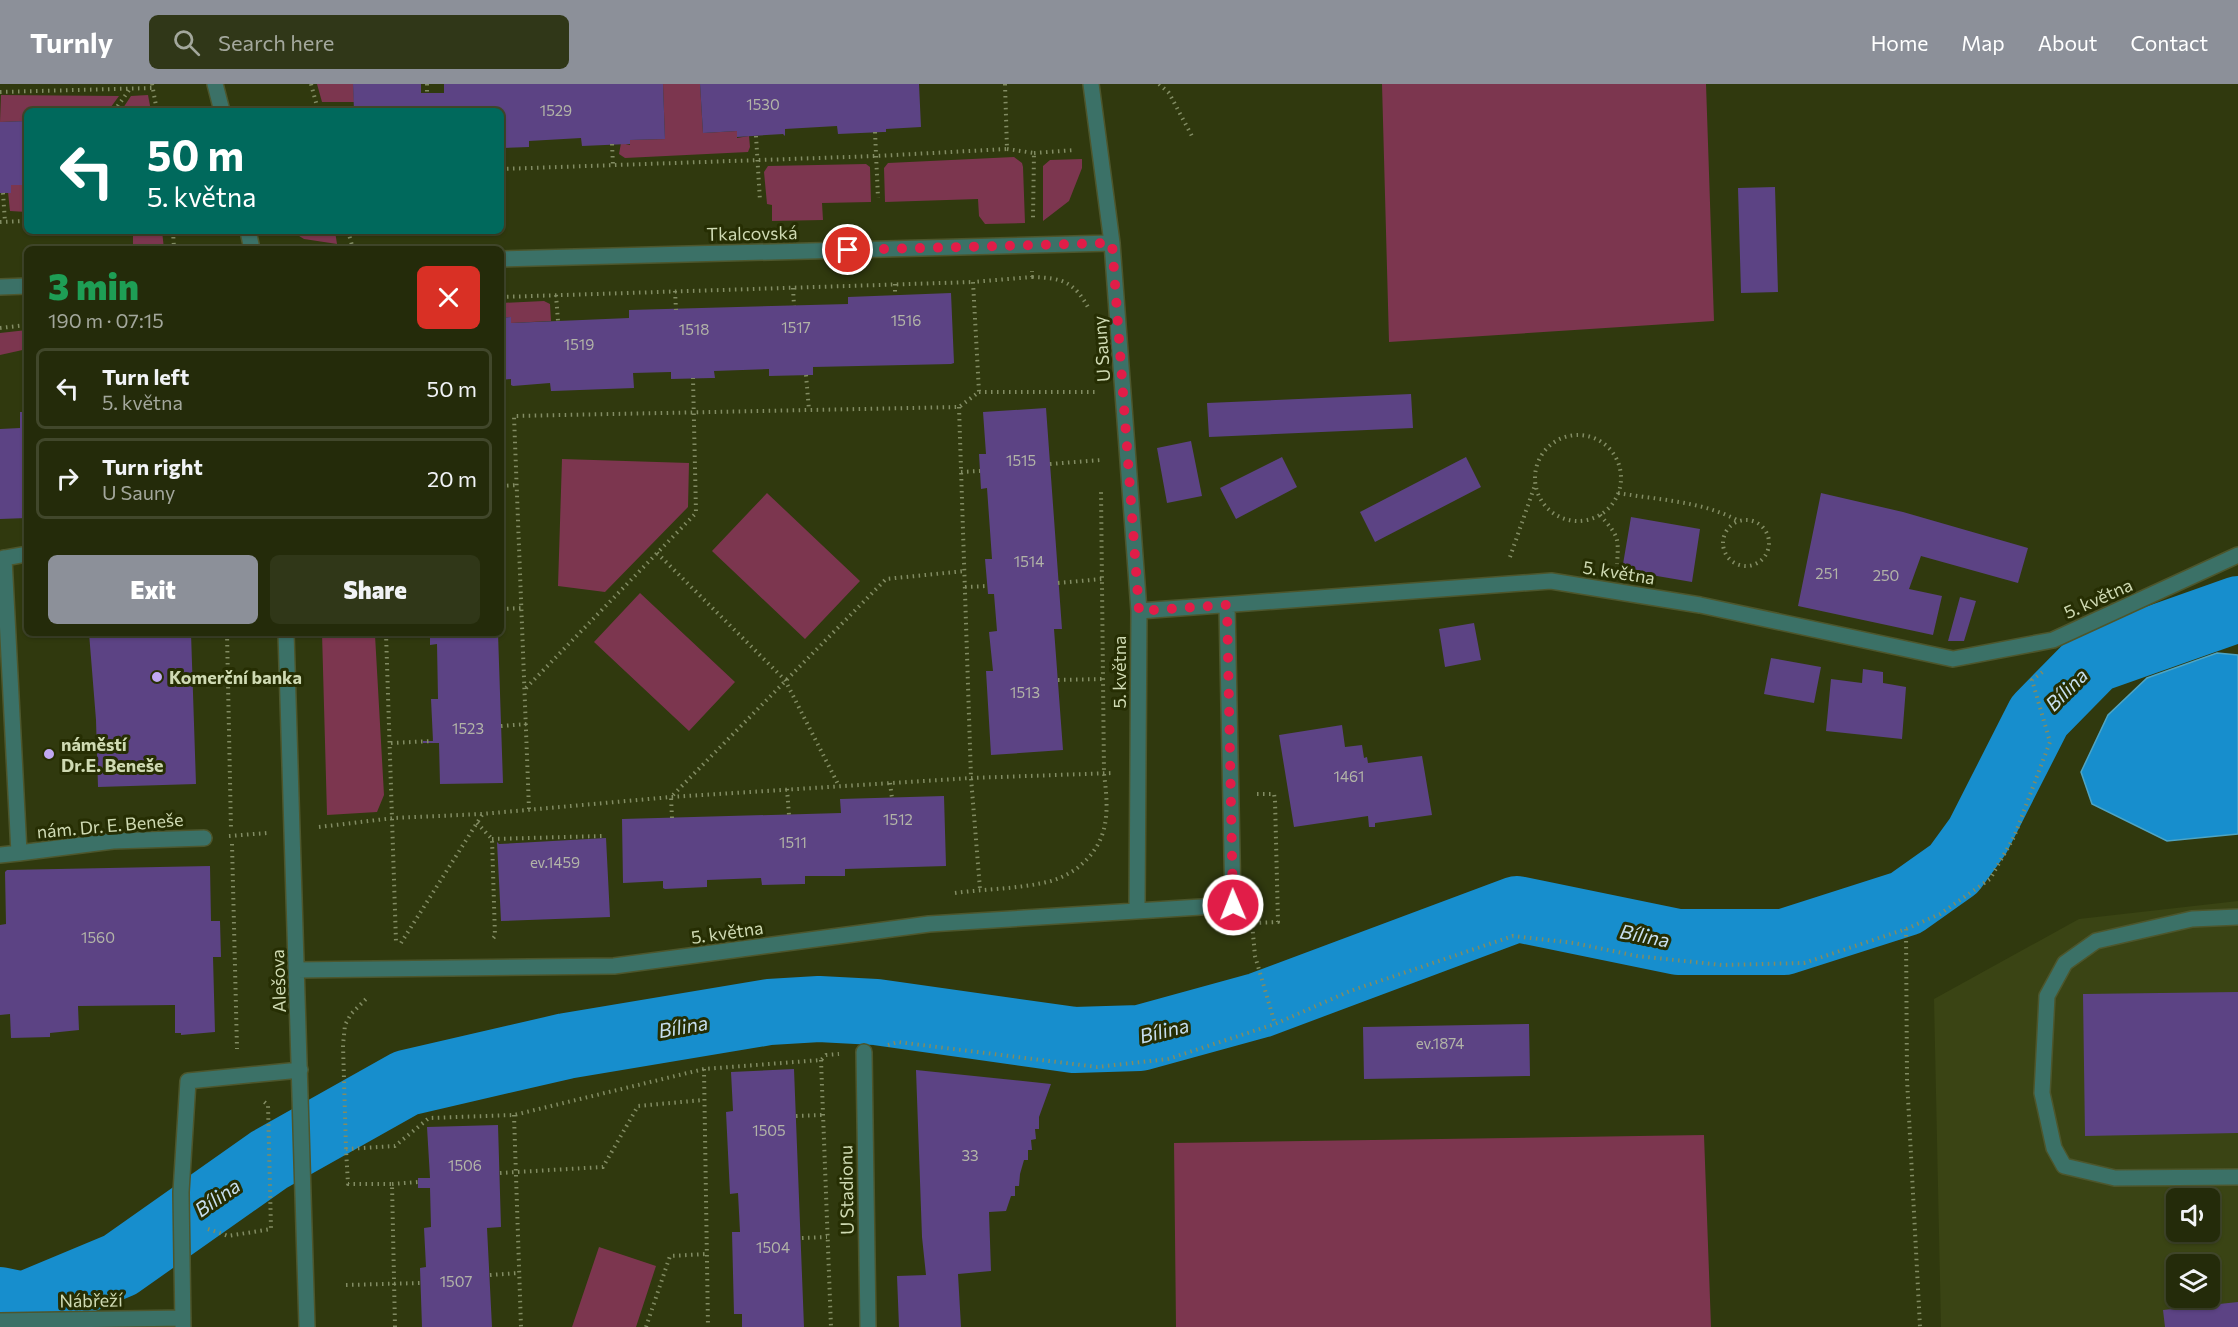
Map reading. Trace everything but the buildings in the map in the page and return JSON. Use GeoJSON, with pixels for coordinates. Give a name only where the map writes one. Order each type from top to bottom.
{"type":"FeatureCollection","features":[{"type":"Feature","properties":{"kind":"street"},"geometry":{"type":"LineString","coordinates":[[215,84],[221,108]]}},
{"type":"Feature","properties":{"kind":"street","name":"U Sauny"},"geometry":{"type":"LineString","coordinates":[[1091,84],[1112,243],[1139,611]]}},
{"type":"Feature","properties":{"kind":"street","name":"Tkalcovská"},"geometry":{"type":"LineString","coordinates":[[504,259],[1112,243]]}},
{"type":"Feature","properties":{"kind":"street"},"geometry":{"type":"LineString","coordinates":[[0,287],[24,286]]}},
{"type":"Feature","properties":{"kind":"street","name":"nám. Dr. E. Beneše"},"geometry":{"type":"LineString","coordinates":[[19,853],[2,559],[24,555]]}},
{"type":"Feature","properties":{"kind":"street","name":"5. května"},"geometry":{"type":"LineString","coordinates":[[297,970],[614,966],[928,924],[1137,910],[1139,611],[1551,581],[1700,605],[1953,659],[2054,640],[2238,555]]}},
{"type":"Feature","properties":{"kind":"street"},"geometry":{"type":"LineString","coordinates":[[1137,910],[1233,905],[1227,605]]}},
{"type":"Feature","properties":{"kind":"street","name":"Alešova"},"geometry":{"type":"LineString","coordinates":[[286,636],[307,1327]]}},
{"type":"Feature","properties":{"kind":"street","name":"nám. Dr. E. Beneše"},"geometry":{"type":"LineString","coordinates":[[0,855],[113,841],[204,838]]}},
{"type":"Feature","properties":{"kind":"street"},"geometry":{"type":"LineString","coordinates":[[2238,917],[2192,919],[2096,941],[2065,963],[2047,996],[2042,1093],[2054,1148],[2064,1166],[2115,1178],[2238,1177]]}},
{"type":"Feature","properties":{"kind":"street","name":"U Stadionu"},"geometry":{"type":"LineString","coordinates":[[864,1052],[868,1327]]}},
{"type":"Feature","properties":{"kind":"street"},"geometry":{"type":"LineString","coordinates":[[183,1323],[181,1192],[188,1081],[300,1070]]}},
{"type":"Feature","properties":{"kind":"street","name":"Nábřeží"},"geometry":{"type":"LineString","coordinates":[[0,1321],[183,1323]]}},
{"type":"Feature","properties":{"kind":"path"},"geometry":{"type":"LineString","coordinates":[[311,84],[317,108]]}},
{"type":"Feature","properties":{"kind":"path"},"geometry":{"type":"LineString","coordinates":[[427,84],[427,93]]}},
{"type":"Feature","properties":{"kind":"path"},"geometry":{"type":"LineString","coordinates":[[1005,84],[1007,149]]}},
{"type":"Feature","properties":{"kind":"path"},"geometry":{"type":"LineString","coordinates":[[1159,84],[1169,93],[1193,138]]}},
{"type":"Feature","properties":{"kind":"path"},"geometry":{"type":"LineString","coordinates":[[0,92],[130,89],[152,86],[156,108]]}},
{"type":"Feature","properties":{"kind":"path"},"geometry":{"type":"LineString","coordinates":[[116,108],[130,89]]}},
{"type":"Feature","properties":{"kind":"path"},"geometry":{"type":"LineString","coordinates":[[875,132],[878,198]]}},
{"type":"Feature","properties":{"kind":"path"},"geometry":{"type":"LineString","coordinates":[[756,136],[760,201]]}},
{"type":"Feature","properties":{"kind":"path"},"geometry":{"type":"LineString","coordinates":[[612,144],[613,165]]}},
{"type":"Feature","properties":{"kind":"path"},"geometry":{"type":"LineString","coordinates":[[504,170],[1007,149],[1034,153],[1098,149]]}},
{"type":"Feature","properties":{"kind":"path"},"geometry":{"type":"LineString","coordinates":[[1032,277],[1034,153]]}},
{"type":"Feature","properties":{"kind":"path"},"geometry":{"type":"LineString","coordinates":[[3,193],[2,222],[24,221]]}},
{"type":"Feature","properties":{"kind":"path"},"geometry":{"type":"LineString","coordinates":[[504,297],[973,282],[1032,277],[1055,278],[1069,283],[1080,292],[1092,316]]}},
{"type":"Feature","properties":{"kind":"path"},"geometry":{"type":"LineString","coordinates":[[973,282],[979,392]]}},
{"type":"Feature","properties":{"kind":"path"},"geometry":{"type":"LineString","coordinates":[[895,284],[895,296]]}},
{"type":"Feature","properties":{"kind":"path"},"geometry":{"type":"LineString","coordinates":[[793,288],[794,306]]}},
{"type":"Feature","properties":{"kind":"path"},"geometry":{"type":"LineString","coordinates":[[675,291],[676,310]]}},
{"type":"Feature","properties":{"kind":"path"},"geometry":{"type":"LineString","coordinates":[[556,295],[558,321]]}},
{"type":"Feature","properties":{"kind":"path"},"geometry":{"type":"LineString","coordinates":[[0,328],[24,325]]}},
{"type":"Feature","properties":{"kind":"path"},"geometry":{"type":"LineString","coordinates":[[806,375],[810,410]]}},
{"type":"Feature","properties":{"kind":"path"},"geometry":{"type":"LineString","coordinates":[[525,689],[696,513],[693,378]]}},
{"type":"Feature","properties":{"kind":"path"},"geometry":{"type":"LineString","coordinates":[[529,809],[514,416],[959,407],[979,392],[1100,392]]}},
{"type":"Feature","properties":{"kind":"path"},"geometry":{"type":"LineString","coordinates":[[959,407],[971,778],[980,889]]}},
{"type":"Feature","properties":{"kind":"path"},"geometry":{"type":"LineString","coordinates":[[1575,435],[1603,442],[1613,453],[1619,465],[1621,480],[1618,494],[1611,506],[1600,515],[1588,520],[1573,521],[1560,517],[1540,498],[1536,485],[1535,471],[1540,457],[1549,446],[1561,438],[1575,435]]}},
{"type":"Feature","properties":{"kind":"path"},"geometry":{"type":"LineString","coordinates":[[1100,449],[1101,472]]}},
{"type":"Feature","properties":{"kind":"path"},"geometry":{"type":"LineString","coordinates":[[1050,464],[1101,460]]}},
{"type":"Feature","properties":{"kind":"path"},"geometry":{"type":"LineString","coordinates":[[961,472],[980,471]]}},
{"type":"Feature","properties":{"kind":"path"},"geometry":{"type":"LineString","coordinates":[[945,895],[1047,882],[1067,875],[1086,861],[1101,842],[1106,821],[1107,800],[1104,774],[1101,484]]}},
{"type":"Feature","properties":{"kind":"path"},"geometry":{"type":"LineString","coordinates":[[504,486],[517,485]]}},
{"type":"Feature","properties":{"kind":"path"},"geometry":{"type":"LineString","coordinates":[[1504,584],[1510,553],[1536,485]]}},
{"type":"Feature","properties":{"kind":"path"},"geometry":{"type":"LineString","coordinates":[[1618,494],[1703,507],[1720,511],[1738,521],[1750,520],[1757,523],[1767,534],[1769,549],[1761,562],[1739,566],[1727,557],[1724,550],[1724,534],[1738,521]]}},
{"type":"Feature","properties":{"kind":"path"},"geometry":{"type":"LineString","coordinates":[[1600,515],[1615,532],[1618,540],[1617,564]]}},
{"type":"Feature","properties":{"kind":"path"},"geometry":{"type":"LineString","coordinates":[[657,553],[784,680],[839,786]]}},
{"type":"Feature","properties":{"kind":"path"},"geometry":{"type":"LineString","coordinates":[[672,818],[671,797],[886,579],[964,571]]}},
{"type":"Feature","properties":{"kind":"path"},"geometry":{"type":"LineString","coordinates":[[1058,583],[1102,579]]}},
{"type":"Feature","properties":{"kind":"path"},"geometry":{"type":"LineString","coordinates":[[965,587],[987,586]]}},
{"type":"Feature","properties":{"kind":"path"},"geometry":{"type":"LineString","coordinates":[[504,609],[522,608]]}},
{"type":"Feature","properties":{"kind":"path"},"geometry":{"type":"LineString","coordinates":[[227,636],[238,1076]]}},
{"type":"Feature","properties":{"kind":"path"},"geometry":{"type":"LineString","coordinates":[[386,636],[397,950],[482,814]]}},
{"type":"Feature","properties":{"kind":"path"},"geometry":{"type":"LineString","coordinates":[[1058,680],[1103,679]]}},
{"type":"Feature","properties":{"kind":"path"},"geometry":{"type":"LineString","coordinates":[[346,1149],[395,1146],[429,1118],[514,1115],[704,1069],[821,1060],[826,1055],[864,1052],[898,1042],[1096,1067],[1168,1059],[1275,1024],[1350,991],[1513,936],[1574,943],[1637,956],[1722,965],[1804,963],[1906,929],[1940,914],[1990,879],[2014,837],[2050,742],[2032,680]]}},
{"type":"Feature","properties":{"kind":"path"},"geometry":{"type":"LineString","coordinates":[[501,726],[527,724]]}},
{"type":"Feature","properties":{"kind":"path"},"geometry":{"type":"LineString","coordinates":[[391,743],[433,741]]}},
{"type":"Feature","properties":{"kind":"path"},"geometry":{"type":"LineString","coordinates":[[204,838],[394,818],[482,814],[671,797],[971,778],[1138,772]]}},
{"type":"Feature","properties":{"kind":"path"},"geometry":{"type":"LineString","coordinates":[[890,783],[892,798]]}},
{"type":"Feature","properties":{"kind":"path"},"geometry":{"type":"LineString","coordinates":[[787,789],[789,815]]}},
{"type":"Feature","properties":{"kind":"path"},"geometry":{"type":"LineString","coordinates":[[1251,794],[1274,794],[1275,800],[1278,922],[1252,923],[1255,956],[1275,1024]]}},
{"type":"Feature","properties":{"kind":"path"},"geometry":{"type":"LineString","coordinates":[[477,823],[492,839],[495,936],[488,945]]}},
{"type":"Feature","properties":{"kind":"path"},"geometry":{"type":"LineString","coordinates":[[492,839],[602,836]]}},
{"type":"Feature","properties":{"kind":"path"},"geometry":{"type":"LineString","coordinates":[[1906,929],[1907,1079],[1920,1327]]}},
{"type":"Feature","properties":{"kind":"path"},"geometry":{"type":"LineString","coordinates":[[371,995],[363,1000],[345,1025],[348,1184],[418,1182]]}},
{"type":"Feature","properties":{"kind":"path"},"geometry":{"type":"LineString","coordinates":[[821,1060],[831,1327]]}},
{"type":"Feature","properties":{"kind":"path"},"geometry":{"type":"LineString","coordinates":[[704,1069],[708,1327]]}},
{"type":"Feature","properties":{"kind":"path"},"geometry":{"type":"LineString","coordinates":[[500,1173],[603,1167],[638,1106],[703,1100]]}},
{"type":"Feature","properties":{"kind":"path"},"geometry":{"type":"LineString","coordinates":[[208,1230],[228,1236],[271,1228],[268,1105]]}},
{"type":"Feature","properties":{"kind":"path"},"geometry":{"type":"LineString","coordinates":[[514,1115],[521,1327]]}},
{"type":"Feature","properties":{"kind":"path"},"geometry":{"type":"LineString","coordinates":[[796,1116],[823,1115]]}},
{"type":"Feature","properties":{"kind":"path"},"geometry":{"type":"LineString","coordinates":[[392,1184],[394,1327]]}},
{"type":"Feature","properties":{"kind":"path"},"geometry":{"type":"LineString","coordinates":[[802,1238],[827,1237]]}},
{"type":"Feature","properties":{"kind":"path"},"geometry":{"type":"LineString","coordinates":[[646,1327],[670,1256],[706,1254]]}},
{"type":"Feature","properties":{"kind":"path"},"geometry":{"type":"LineString","coordinates":[[490,1275],[519,1273]]}},
{"type":"Feature","properties":{"kind":"path"},"geometry":{"type":"LineString","coordinates":[[346,1286],[420,1283]]}},
{"type":"Feature","properties":{"kind":"shaded area"},"geometry":{"type":"Polygon","coordinates":[[[317,84],[353,84],[354,102],[322,102],[317,84]]]}},
{"type":"Feature","properties":{"kind":"shaded area"},"geometry":{"type":"Polygon","coordinates":[[[663,84],[700,84],[703,133],[737,131],[737,138],[749,136],[748,152],[625,158],[619,154],[621,143],[630,145],[630,140],[665,139],[663,84]]]}},
{"type":"Feature","properties":{"kind":"shaded area"},"geometry":{"type":"Polygon","coordinates":[[[1382,84],[1706,84],[1714,321],[1389,342],[1382,84]]]}},
{"type":"Feature","properties":{"kind":"shaded area"},"geometry":{"type":"Polygon","coordinates":[[[1,95],[119,96],[110,108],[24,108],[24,121],[0,122],[1,95]]]}},
{"type":"Feature","properties":{"kind":"shaded area"},"geometry":{"type":"Polygon","coordinates":[[[148,95],[150,108],[123,108],[131,96],[148,95]]]}},
{"type":"Feature","properties":{"kind":"shaded area"},"geometry":{"type":"Polygon","coordinates":[[[1014,157],[1022,163],[1023,167],[1025,223],[985,224],[979,216],[978,199],[885,202],[884,168],[888,163],[1014,157]]]}},
{"type":"Feature","properties":{"kind":"shaded area"},"geometry":{"type":"Polygon","coordinates":[[[1082,159],[1082,168],[1069,201],[1043,221],[1043,166],[1050,160],[1082,159]]]}},
{"type":"Feature","properties":{"kind":"shaded area"},"geometry":{"type":"Polygon","coordinates":[[[866,164],[870,167],[871,202],[822,203],[823,220],[772,221],[772,205],[767,204],[764,172],[768,166],[866,164]]]}},
{"type":"Feature","properties":{"kind":"shaded area"},"geometry":{"type":"Polygon","coordinates":[[[11,185],[24,185],[24,212],[10,211],[8,192],[11,185]]]}},
{"type":"Feature","properties":{"kind":"shaded area"},"geometry":{"type":"Polygon","coordinates":[[[162,234],[164,246],[133,246],[133,235],[162,234]]]}},
{"type":"Feature","properties":{"kind":"shaded area"},"geometry":{"type":"Polygon","coordinates":[[[296,234],[335,234],[337,244],[304,239],[296,234]]]}},
{"type":"Feature","properties":{"kind":"shaded area"},"geometry":{"type":"Polygon","coordinates":[[[544,301],[550,304],[551,321],[511,323],[510,317],[504,318],[504,303],[544,301]]]}},
{"type":"Feature","properties":{"kind":"shaded area"},"geometry":{"type":"Polygon","coordinates":[[[24,330],[24,350],[0,355],[0,333],[24,330]]]}},
{"type":"Feature","properties":{"kind":"shaded area"},"geometry":{"type":"Polygon","coordinates":[[[562,459],[689,463],[688,507],[605,592],[558,586],[562,459]]]}},
{"type":"Feature","properties":{"kind":"shaded area"},"geometry":{"type":"Polygon","coordinates":[[[767,493],[860,581],[805,639],[712,551],[767,493]]]}},
{"type":"Feature","properties":{"kind":"shaded area"},"geometry":{"type":"Polygon","coordinates":[[[640,593],[735,682],[689,731],[594,642],[640,593]]]}},
{"type":"Feature","properties":{"kind":"shaded area"},"geometry":{"type":"Polygon","coordinates":[[[322,636],[375,636],[384,795],[377,812],[327,815],[322,636]]]}},
{"type":"Feature","properties":{"kind":"shaded area"},"geometry":{"type":"Polygon","coordinates":[[[2238,901],[2238,1327],[1941,1327],[1934,999],[2079,919],[2238,901]]]}},
{"type":"Feature","properties":{"kind":"shaded area"},"geometry":{"type":"Polygon","coordinates":[[[1704,1135],[1711,1327],[1176,1327],[1174,1143],[1704,1135]]]}},
{"type":"Feature","properties":{"kind":"shaded area"},"geometry":{"type":"Polygon","coordinates":[[[599,1247],[656,1266],[636,1327],[572,1327],[599,1247]]]}},
{"type":"Feature","properties":{"kind":"water"},"geometry":{"type":"Polygon","coordinates":[[[2217,653],[2238,655],[2238,834],[2167,841],[2092,804],[2081,772],[2108,715],[2147,678],[2217,653]]]}},
{"type":"Feature","properties":{"kind":"waterway","name":"Bílina"},"geometry":{"type":"LineString","coordinates":[[0,1300],[24,1305],[120,1265],[269,1160],[406,1083],[566,1046],[769,1012],[819,1009],[876,1012],[1074,1040],[1140,1038],[1260,1005],[1517,909],[1678,942],[1784,942],[1906,903],[1954,869],[1978,836],[2039,716],[2094,660],[2238,609]]}},
{"type":"Feature","properties":{"kind":"place","name":"Komerční banka"},"geometry":{"type":"Point","coordinates":[157,677]}},
{"type":"Feature","properties":{"kind":"place","name":"náměstí Dr.E. Beneše"},"geometry":{"type":"Point","coordinates":[49,754]}},
{"type":"Feature","properties":{"kind":"route"},"geometry":{"type":"LineString","coordinates":[[848,250],[1112,243],[1139,611],[1227,605],[1233,905]]}}]}
